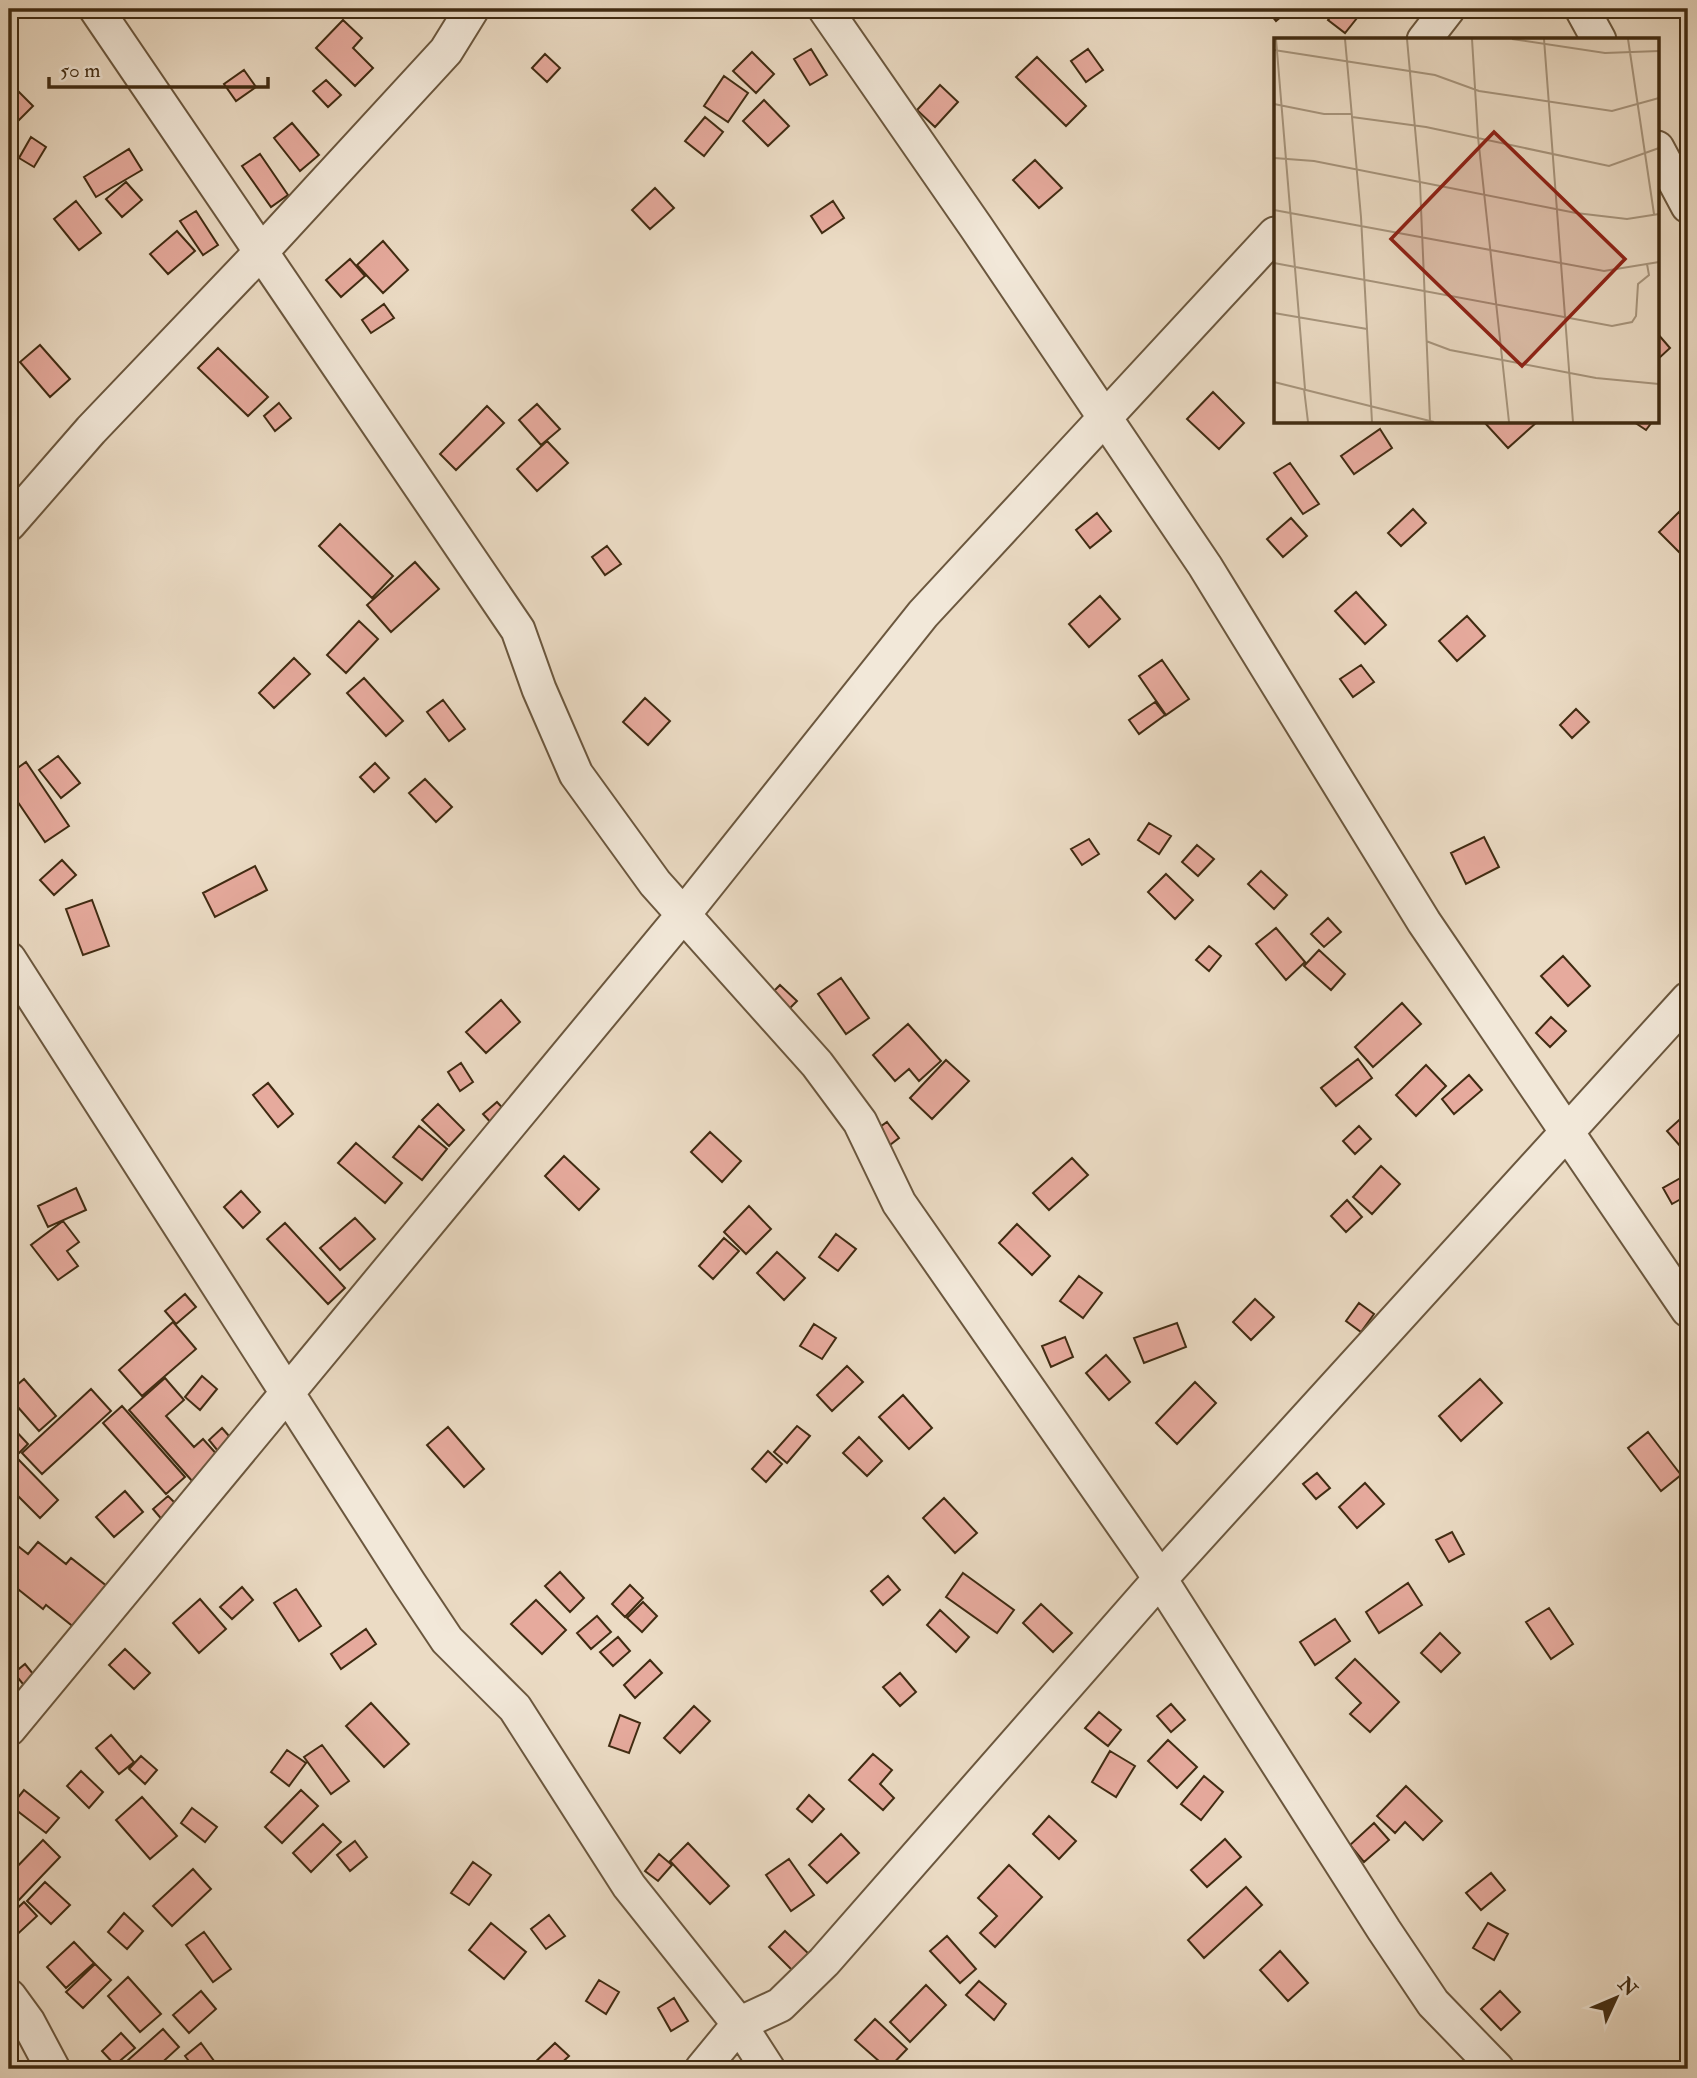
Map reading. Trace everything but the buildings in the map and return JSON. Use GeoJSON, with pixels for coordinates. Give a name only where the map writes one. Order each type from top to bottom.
{"type":"FeatureCollection","features":[{"type":"Feature","properties":{"kind":"street"},"geometry":{"type":"LineString","coordinates":[[96,9],[518,630],[539,689],[576,774],[654,883],[817,1064],[860,1122],[899,1203],[1160,1579],[1433,2003],[1497,2069]]}},
{"type":"Feature","properties":{"kind":"street"},"geometry":{"type":"LineString","coordinates":[[9,524],[91,430],[260,253],[446,51],[472,9]]}},
{"type":"Feature","properties":{"kind":"street"},"geometry":{"type":"LineString","coordinates":[[825,9],[1205,566],[1424,922],[1688,1310]]}},
{"type":"Feature","properties":{"kind":"street"},"geometry":{"type":"LineString","coordinates":[[1426,38],[1448,9]]}},
{"type":"Feature","properties":{"kind":"street"},"geometry":{"type":"LineString","coordinates":[[1582,9],[1598,38]]}},
{"type":"Feature","properties":{"kind":"street"},"geometry":{"type":"LineString","coordinates":[[1658,150],[1688,206]]}},
{"type":"Feature","properties":{"kind":"street"},"geometry":{"type":"LineString","coordinates":[[9,1728],[683,915],[923,614],[1274,235]]}},
{"type":"Feature","properties":{"kind":"street"},"geometry":{"type":"LineString","coordinates":[[9,960],[447,1640],[515,1708],[629,1886],[739,2024],[768,2069]]}},
{"type":"Feature","properties":{"kind":"street"},"geometry":{"type":"LineString","coordinates":[[702,2069],[739,2024],[780,2005],[824,1962],[1160,1579],[1688,999]]}},
{"type":"Feature","properties":{"kind":"street"},"geometry":{"type":"LineString","coordinates":[[9,1996],[28,2022],[53,2069]]}}]}
